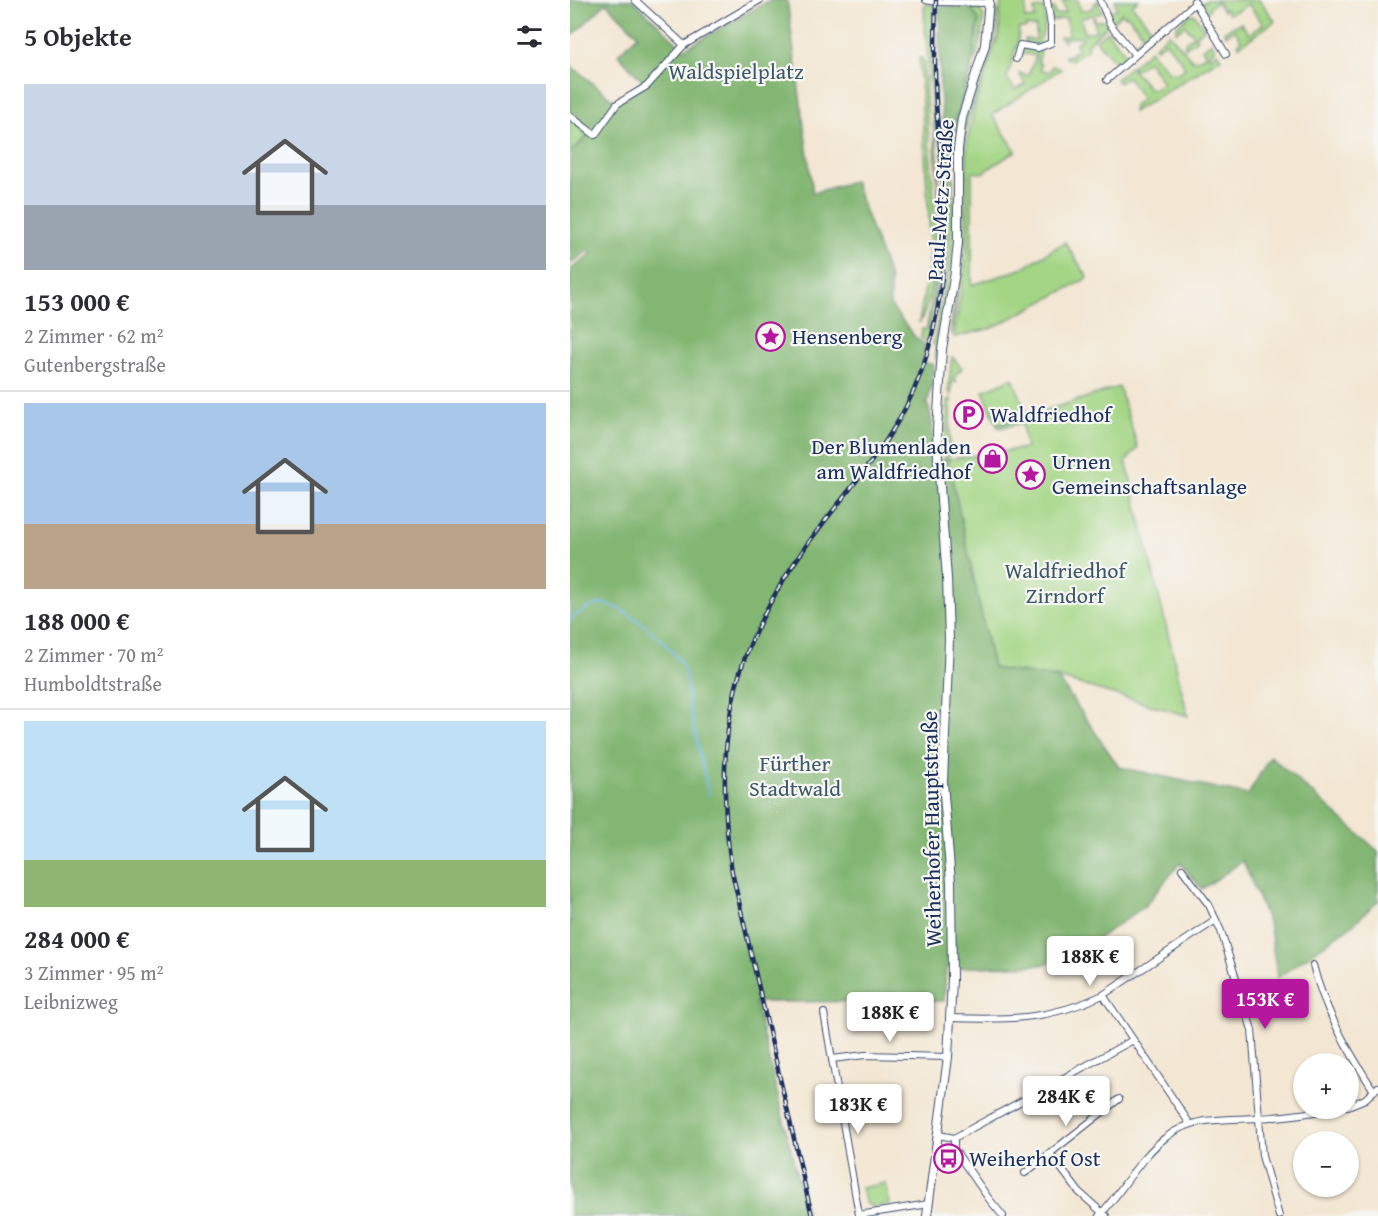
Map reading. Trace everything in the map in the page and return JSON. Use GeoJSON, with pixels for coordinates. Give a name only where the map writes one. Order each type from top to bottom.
{"type":"FeatureCollection","features":[{"type":"Feature","properties":{"kind":"street"},"geometry":{"type":"LineString","coordinates":[[635,0],[684,45]]}},
{"type":"Feature","properties":{"kind":"street"},"geometry":{"type":"LineString","coordinates":[[570,116],[595,135],[617,104],[647,86],[684,45],[760,0]]}},
{"type":"Feature","properties":{"kind":"street"},"geometry":{"type":"LineString","coordinates":[[926,0],[989,2]]}},
{"type":"Feature","properties":{"kind":"street"},"geometry":{"type":"LineString","coordinates":[[1016,59],[1020,45],[1038,48],[1051,43],[1047,0]]}},
{"type":"Feature","properties":{"kind":"street"},"geometry":{"type":"LineString","coordinates":[[1100,0],[1110,24],[1135,55]]}},
{"type":"Feature","properties":{"kind":"street"},"geometry":{"type":"LineString","coordinates":[[1107,80],[1194,1],[1226,54]]}},
{"type":"Feature","properties":{"kind":"street","name":"Paul-Metz-Straße"},"geometry":{"type":"LineString","coordinates":[[940,368],[956,272],[957,149],[962,118],[985,45],[989,2]]}},
{"type":"Feature","properties":{"kind":"street","name":"Weiherhofer Hauptstraße"},"geometry":{"type":"LineString","coordinates":[[927,1216],[939,1135],[951,1018],[951,882],[943,782],[949,640],[937,440],[940,368]]}},
{"type":"Feature","properties":{"kind":"street"},"geometry":{"type":"LineString","coordinates":[[1182,869],[1209,905],[1216,920],[1254,1036],[1262,1156],[1279,1216]]}},
{"type":"Feature","properties":{"kind":"street"},"geometry":{"type":"LineString","coordinates":[[951,1018],[1029,1018],[1070,1008],[1103,995],[1216,920]]}},
{"type":"Feature","properties":{"kind":"street"},"geometry":{"type":"LineString","coordinates":[[1313,965],[1318,985],[1338,1030],[1376,1089],[1359,1101]]}},
{"type":"Feature","properties":{"kind":"street"},"geometry":{"type":"LineString","coordinates":[[1103,995],[1190,1124]]}},
{"type":"Feature","properties":{"kind":"street"},"geometry":{"type":"LineString","coordinates":[[824,1013],[859,1215],[929,1204]]}},
{"type":"Feature","properties":{"kind":"street"},"geometry":{"type":"LineString","coordinates":[[939,1135],[954,1138],[1133,1040]]}},
{"type":"Feature","properties":{"kind":"street"},"geometry":{"type":"LineString","coordinates":[[832,1059],[865,1055],[948,1057]]}},
{"type":"Feature","properties":{"kind":"street"},"geometry":{"type":"LineString","coordinates":[[1025,1173],[1051,1155],[1119,1099]]}},
{"type":"Feature","properties":{"kind":"street"},"geometry":{"type":"LineString","coordinates":[[1051,1155],[1079,1192],[1102,1215],[1153,1149],[1165,1138],[1190,1124],[1219,1118],[1258,1118],[1293,1114]]}},
{"type":"Feature","properties":{"kind":"street"},"geometry":{"type":"LineString","coordinates":[[954,1138],[954,1149],[1003,1216]]}},
{"type":"Feature","properties":{"kind":"green space","name":"Fürther Stadtwald"},"geometry":{"type":"Polygon","coordinates":[[[570,0],[633,0],[684,49],[770,0],[787,0],[813,193],[854,181],[890,279],[890,305],[915,337],[926,346],[922,362],[934,365],[927,404],[932,423],[933,460],[948,459],[993,668],[1058,678],[1119,767],[1248,795],[1270,756],[1378,851],[1378,901],[1351,926],[1277,978],[1270,927],[1243,861],[1202,889],[1180,863],[1145,906],[1081,950],[1042,965],[946,968],[944,1001],[755,1002],[807,1216],[570,1216],[570,270],[592,253],[589,250],[570,264],[570,153],[587,136],[570,117],[570,65],[615,101],[645,84],[618,54],[638,35],[606,3],[570,38],[570,0]]]}},
{"type":"Feature","properties":{"kind":"green space"},"geometry":{"type":"Polygon","coordinates":[[[1001,0],[1043,0],[1043,2],[1026,3],[1025,19],[1035,18],[1034,9],[1044,8],[1045,23],[1039,46],[1025,43],[1025,39],[1036,40],[1036,27],[1019,28],[1018,42],[1007,78],[1015,90],[1025,85],[1019,73],[1028,76],[1036,56],[1020,53],[1020,50],[1024,48],[1041,52],[1038,63],[1041,64],[1040,70],[1049,72],[1052,66],[1061,69],[992,115],[1016,151],[982,173],[972,172],[972,285],[1021,269],[1065,242],[1088,278],[992,328],[954,337],[967,251],[967,143],[976,102],[999,33],[1001,0]]]}},
{"type":"Feature","properties":{"kind":"green space"},"geometry":{"type":"Polygon","coordinates":[[[1062,0],[1078,0],[1081,11],[1091,9],[1098,0],[1102,13],[1081,18],[1084,33],[1096,31],[1093,18],[1096,21],[1105,20],[1108,25],[1087,44],[1088,49],[1073,60],[1065,56],[1077,51],[1076,42],[1082,40],[1081,36],[1064,39],[1065,44],[1060,37],[1069,35],[1066,18],[1052,21],[1051,9],[1054,8],[1056,15],[1066,13],[1062,0]]]}},
{"type":"Feature","properties":{"kind":"green space"},"geometry":{"type":"Polygon","coordinates":[[[1115,0],[1139,0],[1132,5],[1154,32],[1135,49],[1130,44],[1134,41],[1135,43],[1144,35],[1127,15],[1122,13],[1111,23],[1104,8],[1109,7],[1110,11],[1117,9],[1115,0]]]}},
{"type":"Feature","properties":{"kind":"green space"},"geometry":{"type":"Polygon","coordinates":[[[1207,0],[1260,0],[1275,21],[1239,46],[1238,43],[1241,40],[1235,30],[1226,35],[1224,31],[1241,23],[1249,34],[1263,24],[1248,4],[1228,14],[1226,9],[1223,11],[1217,2],[1206,12],[1201,4],[1207,0]]]}},
{"type":"Feature","properties":{"kind":"green space"},"geometry":{"type":"Polygon","coordinates":[[[925,4],[933,5],[933,74],[942,232],[941,265],[927,342],[921,338],[922,329],[929,329],[927,326],[937,267],[939,231],[925,4]]]}},
{"type":"Feature","properties":{"kind":"green space"},"geometry":{"type":"Polygon","coordinates":[[[939,6],[970,7],[979,20],[973,56],[953,129],[951,163],[946,163],[940,89],[939,6]]]}},
{"type":"Feature","properties":{"kind":"green space"},"geometry":{"type":"Polygon","coordinates":[[[970,7],[980,10],[984,17],[980,42],[958,122],[953,163],[954,241],[936,360],[936,346],[933,344],[947,270],[949,241],[946,163],[951,163],[953,130],[973,56],[979,20],[970,7]]]}},
{"type":"Feature","properties":{"kind":"green space"},"geometry":{"type":"Polygon","coordinates":[[[995,8],[998,10],[996,30],[968,121],[964,142],[964,244],[952,334],[950,332],[960,267],[961,152],[965,122],[988,50],[995,8]]]}},
{"type":"Feature","properties":{"kind":"green space"},"geometry":{"type":"Polygon","coordinates":[[[1190,14],[1195,15],[1204,29],[1195,36],[1197,39],[1185,48],[1185,42],[1194,35],[1185,26],[1176,32],[1176,27],[1190,14]]]}},
{"type":"Feature","properties":{"kind":"green space"},"geometry":{"type":"Polygon","coordinates":[[[1107,31],[1127,56],[1115,68],[1113,64],[1115,62],[1096,40],[1107,31]]]}},
{"type":"Feature","properties":{"kind":"green space"},"geometry":{"type":"Polygon","coordinates":[[[1169,33],[1192,60],[1197,60],[1206,54],[1202,49],[1212,42],[1215,49],[1208,55],[1211,57],[1217,52],[1221,58],[1133,112],[1134,105],[1142,99],[1128,77],[1119,83],[1116,79],[1130,67],[1149,88],[1154,89],[1163,83],[1148,61],[1135,70],[1132,66],[1150,50],[1169,72],[1176,74],[1185,69],[1166,42],[1157,48],[1155,46],[1169,33]]]}},
{"type":"Feature","properties":{"kind":"green space"},"geometry":{"type":"Polygon","coordinates":[[[919,58],[922,58],[924,63],[934,209],[935,260],[927,306],[919,323],[929,264],[930,236],[919,58]]]}},
{"type":"Feature","properties":{"kind":"green space"},"geometry":{"type":"Polygon","coordinates":[[[570,117],[587,136],[570,153],[570,117]]]}},
{"type":"Feature","properties":{"kind":"green space"},"geometry":{"type":"Polygon","coordinates":[[[952,357],[962,368],[954,377],[957,382],[952,382],[951,397],[948,391],[952,357]]]}},
{"type":"Feature","properties":{"kind":"green space"},"geometry":{"type":"Polygon","coordinates":[[[1013,378],[1027,415],[997,425],[983,391],[1013,378]]]}},
{"type":"Feature","properties":{"kind":"green space","name":"Waldfriedhof Zirndorf"},"geometry":{"type":"Polygon","coordinates":[[[1119,387],[1138,448],[1126,461],[1188,716],[1058,678],[993,669],[948,460],[945,460],[947,401],[951,399],[949,459],[1026,448],[1022,423],[1000,428],[997,426],[1119,387]]]}},
{"type":"Feature","properties":{"kind":"green space"},"geometry":{"type":"Polygon","coordinates":[[[886,1183],[890,1204],[874,1207],[866,1204],[861,1188],[886,1183]]]}},
{"type":"Feature","properties":{"kind":"waterway"},"geometry":{"type":"LineString","coordinates":[[570,620],[591,606],[608,605],[633,617],[646,627],[678,659],[686,677],[689,705],[709,795]]}},
{"type":"Feature","properties":{"kind":"railway"},"geometry":{"type":"LineString","coordinates":[[812,1216],[732,872],[725,804],[727,735],[741,669],[769,604],[794,563],[889,436],[920,375],[933,333],[941,289],[945,222],[935,90],[936,0]]}},
{"type":"Feature","properties":{"kind":"place","name":"Hensenberg"},"geometry":{"type":"Point","coordinates":[771,336]}},
{"type":"Feature","properties":{"kind":"place","name":"Waldfriedhof"},"geometry":{"type":"Point","coordinates":[969,414]}},
{"type":"Feature","properties":{"kind":"place","name":"Der Blumenladen am Waldfriedhof"},"geometry":{"type":"Point","coordinates":[992,459]}},
{"type":"Feature","properties":{"kind":"place","name":"Urnen Gemeinschaftsanlage"},"geometry":{"type":"Point","coordinates":[1031,474]}},
{"type":"Feature","properties":{"kind":"place","name":"Weiherhof Ost"},"geometry":{"type":"Point","coordinates":[948,1158]}},
{"type":"Feature","properties":{"kind":"park label","name":"Waldspielplatz"},"geometry":{"type":"Point","coordinates":[736,71]}}]}
